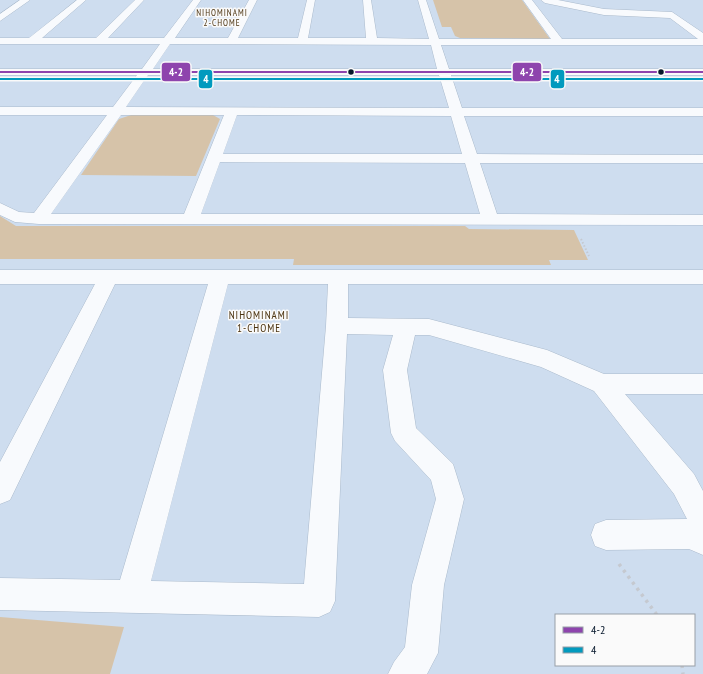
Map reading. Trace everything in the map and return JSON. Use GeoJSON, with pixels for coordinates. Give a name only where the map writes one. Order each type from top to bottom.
{"type":"FeatureCollection","features":[{"type":"Feature","properties":{"kind":"street"},"geometry":{"type":"LineString","coordinates":[[0,18],[26,0]]}},
{"type":"Feature","properties":{"kind":"street"},"geometry":{"type":"LineString","coordinates":[[32,41],[82,0]]}},
{"type":"Feature","properties":{"kind":"street"},"geometry":{"type":"LineString","coordinates":[[98,42],[140,0]]}},
{"type":"Feature","properties":{"kind":"street"},"geometry":{"type":"LineString","coordinates":[[39,219],[146,72],[166,42],[198,0]]}},
{"type":"Feature","properties":{"kind":"street"},"geometry":{"type":"LineString","coordinates":[[231,42],[253,0]]}},
{"type":"Feature","properties":{"kind":"street"},"geometry":{"type":"LineString","coordinates":[[302,42],[311,0]]}},
{"type":"Feature","properties":{"kind":"street"},"geometry":{"type":"LineString","coordinates":[[367,0],[372,42]]}},
{"type":"Feature","properties":{"kind":"street"},"geometry":{"type":"LineString","coordinates":[[422,0],[446,73],[490,220]]}},
{"type":"Feature","properties":{"kind":"street"},"geometry":{"type":"LineString","coordinates":[[527,0],[559,42]]}},
{"type":"Feature","properties":{"kind":"street"},"geometry":{"type":"LineString","coordinates":[[545,0],[604,12],[672,15],[703,38]]}},
{"type":"Feature","properties":{"kind":"street"},"geometry":{"type":"LineString","coordinates":[[604,12],[614,22]]}},
{"type":"Feature","properties":{"kind":"street"},"geometry":{"type":"LineString","coordinates":[[625,32],[635,42]]}},
{"type":"Feature","properties":{"kind":"street"},"geometry":{"type":"LineString","coordinates":[[0,41],[703,42]]}},
{"type":"Feature","properties":{"kind":"street"},"geometry":{"type":"LineString","coordinates":[[0,72],[703,72]]}},
{"type":"Feature","properties":{"kind":"street"},"geometry":{"type":"LineString","coordinates":[[0,111],[703,112]]}},
{"type":"Feature","properties":{"kind":"street"},"geometry":{"type":"LineString","coordinates":[[191,219],[232,111]]}},
{"type":"Feature","properties":{"kind":"street"},"geometry":{"type":"LineString","coordinates":[[215,158],[703,159]]}},
{"type":"Feature","properties":{"kind":"street"},"geometry":{"type":"LineString","coordinates":[[0,208],[15,217],[39,219],[703,220]]}},
{"type":"Feature","properties":{"kind":"street"},"geometry":{"type":"LineString","coordinates":[[0,277],[703,277]]}},
{"type":"Feature","properties":{"kind":"street"},"geometry":{"type":"LineString","coordinates":[[0,490],[108,278]]}},
{"type":"Feature","properties":{"kind":"street"},"geometry":{"type":"LineString","coordinates":[[131,596],[220,278]]}},
{"type":"Feature","properties":{"kind":"street"},"geometry":{"type":"LineString","coordinates":[[0,594],[319,601],[337,326],[338,278]]}},
{"type":"Feature","properties":{"kind":"street"},"geometry":{"type":"LineString","coordinates":[[337,326],[429,327],[547,359],[602,384],[703,384]]}},
{"type":"Feature","properties":{"kind":"street"},"geometry":{"type":"LineString","coordinates":[[406,327],[395,370],[404,432],[443,473],[450,499],[428,585],[421,653],[406,674]]}},
{"type":"Feature","properties":{"kind":"street"},"geometry":{"type":"LineString","coordinates":[[602,384],[684,484],[703,519]]}},
{"type":"Feature","properties":{"kind":"street"},"geometry":{"type":"LineString","coordinates":[[606,535],[691,534],[703,540]]}},
{"type":"Feature","properties":{"kind":"path"},"geometry":{"type":"LineString","coordinates":[[606,535],[612,555],[656,614]]}},
{"type":"Feature","properties":{"kind":"shaded area"},"geometry":{"type":"Polygon","coordinates":[[[433,0],[522,0],[550,39],[460,38],[455,36],[451,27],[442,27],[433,0]]]}},
{"type":"Feature","properties":{"kind":"shaded area"},"geometry":{"type":"Polygon","coordinates":[[[131,115],[213,115],[220,119],[196,176],[81,175],[119,119],[131,115]]]}},
{"type":"Feature","properties":{"kind":"shaded area"},"geometry":{"type":"Polygon","coordinates":[[[0,216],[16,226],[465,226],[469,229],[574,230],[588,260],[549,260],[551,265],[293,265],[294,259],[0,259],[0,216]]]}},
{"type":"Feature","properties":{"kind":"shaded area"},"geometry":{"type":"Polygon","coordinates":[[[0,617],[124,627],[110,674],[0,674],[0,617]]]}},
{"type":"Feature","properties":{"kind":"transit line","name":"4-2"},"geometry":{"type":"LineString","coordinates":[[0,72],[703,72]]}},
{"type":"Feature","properties":{"kind":"transit line","name":"4"},"geometry":{"type":"LineString","coordinates":[[0,79],[703,79]]}},
{"type":"Feature","properties":{"kind":"district","name":"NIHOMINAMI 2-CHOME"},"geometry":{"type":"Point","coordinates":[222,18]}},
{"type":"Feature","properties":{"kind":"district","name":"NIHOMINAMI 1-CHOME"},"geometry":{"type":"Point","coordinates":[259,321]}}]}
